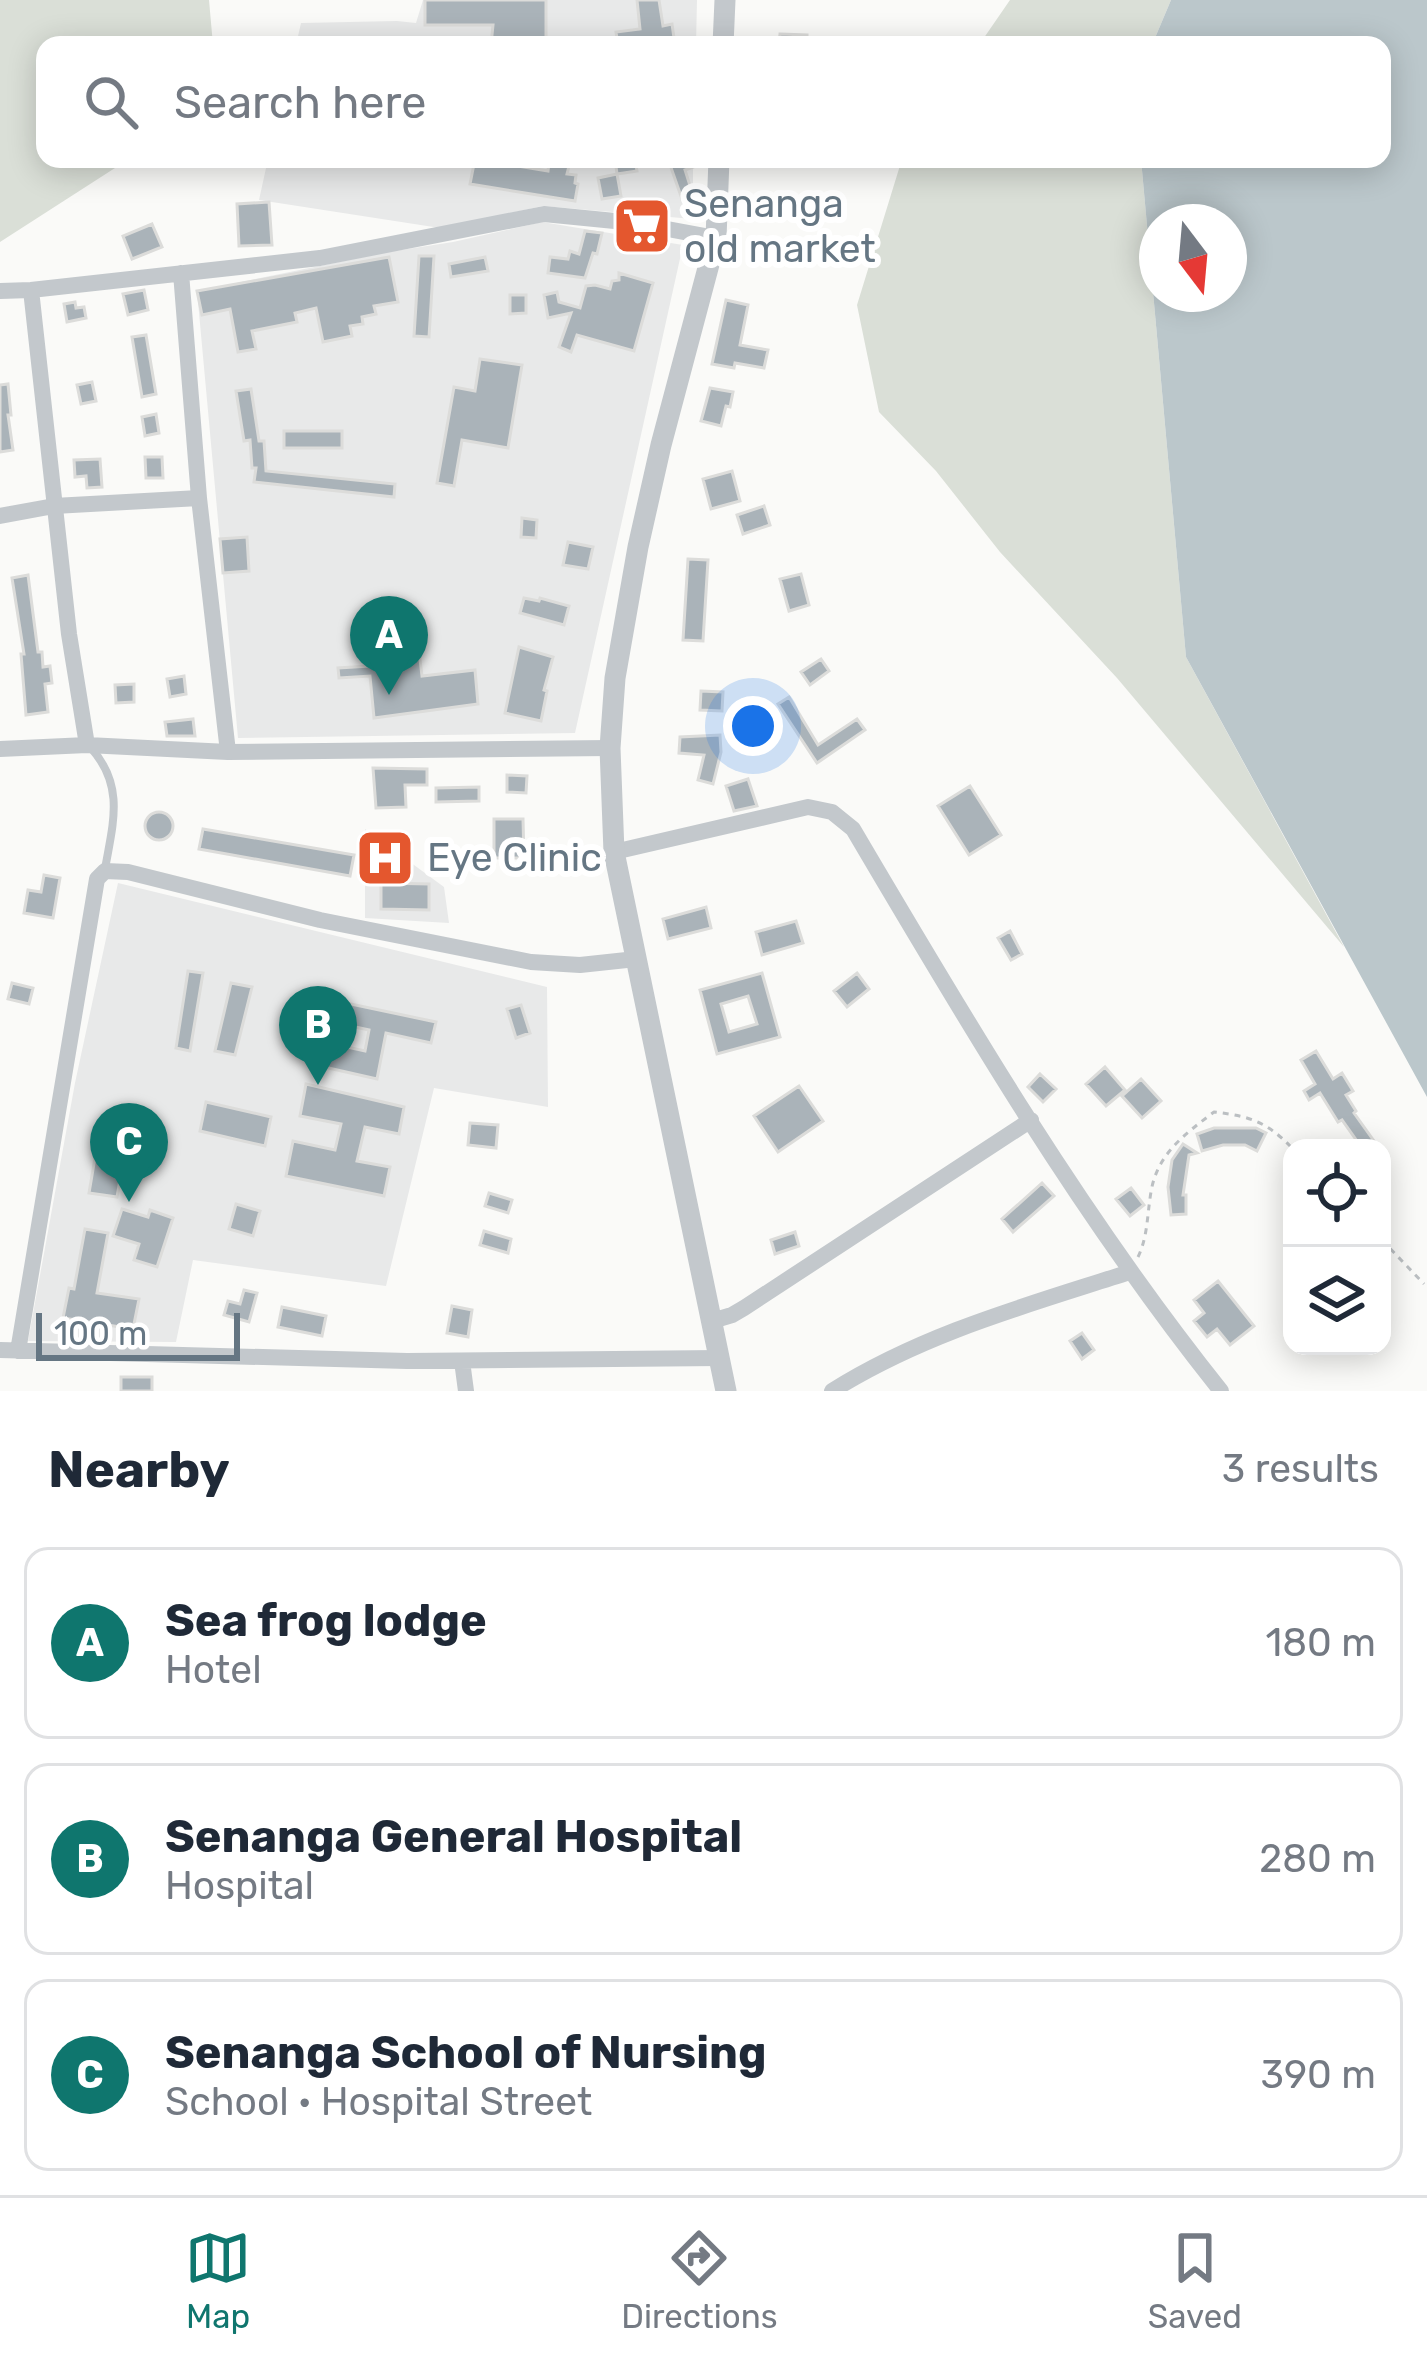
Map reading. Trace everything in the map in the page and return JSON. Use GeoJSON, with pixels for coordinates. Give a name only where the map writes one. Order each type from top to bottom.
{"type":"FeatureCollection","features":[{"type":"Feature","properties":{"kind":"street"},"geometry":{"type":"LineString","coordinates":[[723,36],[725,0]]}},
{"type":"Feature","properties":{"kind":"street"},"geometry":{"type":"LineString","coordinates":[[719,168],[716,238],[638,547],[615,678],[610,748],[614,852],[726,1391]]}},
{"type":"Feature","properties":{"kind":"street"},"geometry":{"type":"LineString","coordinates":[[0,291],[320,257],[544,214],[635,223],[716,238]]}},
{"type":"Feature","properties":{"kind":"street"},"geometry":{"type":"LineString","coordinates":[[182,273],[200,498],[229,752]]}},
{"type":"Feature","properties":{"kind":"street"},"geometry":{"type":"LineString","coordinates":[[31,290],[69,634],[88,745]]}},
{"type":"Feature","properties":{"kind":"street"},"geometry":{"type":"LineString","coordinates":[[0,515],[54,506],[200,498]]}},
{"type":"Feature","properties":{"kind":"street"},"geometry":{"type":"LineString","coordinates":[[0,749],[88,745],[229,752],[610,748]]}},
{"type":"Feature","properties":{"kind":"street"},"geometry":{"type":"LineString","coordinates":[[614,852],[808,807],[832,812],[853,829],[976,1038],[1130,1272],[1221,1391]]}},
{"type":"Feature","properties":{"kind":"street"},"geometry":{"type":"LineString","coordinates":[[636,959],[580,965],[530,962],[320,920],[128,872],[105,871],[97,879],[9,1350],[462,1360],[720,1358]]}},
{"type":"Feature","properties":{"kind":"street"},"geometry":{"type":"LineString","coordinates":[[712,1321],[744,1308],[1031,1120]]}},
{"type":"Feature","properties":{"kind":"street"},"geometry":{"type":"LineString","coordinates":[[832,1391],[936,1336],[1130,1272]]}},
{"type":"Feature","properties":{"kind":"street"},"geometry":{"type":"LineString","coordinates":[[462,1360],[466,1391]]}},
{"type":"Feature","properties":{"kind":"lane"},"geometry":{"type":"LineString","coordinates":[[88,745],[104,763],[115,796],[105,871]]}},
{"type":"Feature","properties":{"kind":"path"},"geometry":{"type":"LineString","coordinates":[[1130,1272],[1146,1241],[1151,1187],[1162,1159],[1181,1136],[1214,1112],[1246,1115],[1283,1139]]}},
{"type":"Feature","properties":{"kind":"path"},"geometry":{"type":"LineString","coordinates":[[1389,1247],[1424,1284]]}},
{"type":"Feature","properties":{"kind":"shaded area"},"geometry":{"type":"Polygon","coordinates":[[[0,0],[209,0],[212,36],[36,36],[36,168],[115,168],[0,242],[0,0]]]}},
{"type":"Feature","properties":{"kind":"shaded area"},"geometry":{"type":"Polygon","coordinates":[[[423,0],[697,0],[696,36],[298,36],[301,23],[416,23],[423,0]]]}},
{"type":"Feature","properties":{"kind":"shaded area"},"geometry":{"type":"Polygon","coordinates":[[[1010,0],[1171,0],[1156,36],[985,36],[1010,0]]]}},
{"type":"Feature","properties":{"kind":"shaded area"},"geometry":{"type":"Polygon","coordinates":[[[1171,0],[1427,0],[1427,1097],[1186,657],[1155,312],[1247,312],[1247,204],[1145,204],[1142,168],[1391,168],[1391,36],[1156,36],[1171,0]]]}},
{"type":"Feature","properties":{"kind":"shaded area"},"geometry":{"type":"Polygon","coordinates":[[[266,168],[693,168],[693,219],[543,206],[440,228],[259,200],[266,168]]]}},
{"type":"Feature","properties":{"kind":"shaded area"},"geometry":{"type":"Polygon","coordinates":[[[899,168],[1142,168],[1145,204],[1139,204],[1139,312],[1155,312],[1186,657],[1344,947],[1117,678],[879,412],[857,305],[899,168]]]}},
{"type":"Feature","properties":{"kind":"shaded area"},"geometry":{"type":"Polygon","coordinates":[[[542,222],[683,245],[575,733],[238,738],[197,291],[542,222]]]}},
{"type":"Feature","properties":{"kind":"shaded area","name":"Eye Clinic"},"geometry":{"type":"Polygon","coordinates":[[[365,829],[444,887],[449,923],[365,918],[365,829]]]}},
{"type":"Feature","properties":{"kind":"shaded area"},"geometry":{"type":"Polygon","coordinates":[[[118,883],[547,987],[548,1107],[434,1088],[386,1286],[193,1260],[176,1342],[28,1341],[75,1083],[118,883]]]}},
{"type":"Feature","properties":{"kind":"building"},"geometry":{"type":"Polygon","coordinates":[[[425,0],[546,0],[546,36],[492,36],[493,25],[425,25],[425,0]]]}},
{"type":"Feature","properties":{"kind":"building"},"geometry":{"type":"Polygon","coordinates":[[[637,0],[659,0],[663,26],[672,24],[674,36],[617,36],[616,32],[640,29],[637,0]]]}},
{"type":"Feature","properties":{"kind":"building"},"geometry":{"type":"Polygon","coordinates":[[[473,168],[568,168],[567,174],[576,175],[578,184],[575,201],[470,184],[473,168]]]}},
{"type":"Feature","properties":{"kind":"building"},"geometry":{"type":"Polygon","coordinates":[[[616,168],[636,168],[637,171],[617,174],[616,168]]]}},
{"type":"Feature","properties":{"kind":"building"},"geometry":{"type":"Polygon","coordinates":[[[671,168],[690,168],[685,170],[693,195],[682,199],[671,168]]]}},
{"type":"Feature","properties":{"kind":"building"},"geometry":{"type":"Polygon","coordinates":[[[617,174],[621,196],[602,199],[598,178],[617,174]]]}},
{"type":"Feature","properties":{"kind":"building"},"geometry":{"type":"Polygon","coordinates":[[[269,202],[272,245],[239,246],[237,204],[269,202]]]}},
{"type":"Feature","properties":{"kind":"building"},"geometry":{"type":"Polygon","coordinates":[[[152,224],[162,247],[132,259],[123,236],[152,224]]]}},
{"type":"Feature","properties":{"kind":"building"},"geometry":{"type":"Polygon","coordinates":[[[585,231],[602,233],[585,278],[548,273],[550,257],[568,259],[570,251],[579,254],[585,231]]]}},
{"type":"Feature","properties":{"kind":"building"},"geometry":{"type":"Polygon","coordinates":[[[419,256],[434,256],[429,337],[414,336],[419,256]]]}},
{"type":"Feature","properties":{"kind":"building"},"geometry":{"type":"Polygon","coordinates":[[[389,257],[398,302],[374,306],[376,314],[362,317],[363,324],[350,326],[352,336],[323,342],[316,308],[295,313],[297,322],[252,331],[256,349],[238,352],[230,309],[202,315],[197,291],[389,257]]]}},
{"type":"Feature","properties":{"kind":"building"},"geometry":{"type":"Polygon","coordinates":[[[485,257],[488,271],[451,277],[449,264],[485,257]]]}},
{"type":"Feature","properties":{"kind":"building"},"geometry":{"type":"Polygon","coordinates":[[[619,273],[653,283],[634,351],[577,335],[571,352],[559,347],[571,313],[548,318],[544,295],[557,292],[559,302],[580,308],[586,286],[610,289],[619,273]]]}},
{"type":"Feature","properties":{"kind":"building"},"geometry":{"type":"Polygon","coordinates":[[[144,290],[148,310],[128,315],[123,294],[144,290]]]}},
{"type":"Feature","properties":{"kind":"building"},"geometry":{"type":"Polygon","coordinates":[[[510,295],[526,295],[526,313],[510,314],[510,295]]]}},
{"type":"Feature","properties":{"kind":"building"},"geometry":{"type":"Polygon","coordinates":[[[726,300],[748,305],[740,345],[768,350],[764,368],[712,364],[726,300]]]}},
{"type":"Feature","properties":{"kind":"building"},"geometry":{"type":"Polygon","coordinates":[[[75,302],[76,308],[84,307],[86,318],[67,322],[64,304],[75,302]]]}},
{"type":"Feature","properties":{"kind":"building"},"geometry":{"type":"Polygon","coordinates":[[[146,335],[156,394],[142,397],[132,337],[146,335]]]}},
{"type":"Feature","properties":{"kind":"building"},"geometry":{"type":"Polygon","coordinates":[[[480,359],[522,365],[508,448],[462,440],[454,486],[437,483],[454,387],[475,391],[480,359]]]}},
{"type":"Feature","properties":{"kind":"building"},"geometry":{"type":"Polygon","coordinates":[[[92,382],[96,401],[81,404],[77,385],[92,382]]]}},
{"type":"Feature","properties":{"kind":"building"},"geometry":{"type":"Polygon","coordinates":[[[8,384],[13,450],[0,452],[0,385],[8,384]]]}},
{"type":"Feature","properties":{"kind":"building"},"geometry":{"type":"Polygon","coordinates":[[[710,388],[733,392],[721,426],[701,421],[710,388]]]}},
{"type":"Feature","properties":{"kind":"building"},"geometry":{"type":"Polygon","coordinates":[[[251,389],[266,471],[395,484],[394,497],[254,482],[256,468],[252,468],[250,440],[244,441],[236,391],[251,389]]]}},
{"type":"Feature","properties":{"kind":"building"},"geometry":{"type":"Polygon","coordinates":[[[156,414],[159,433],[145,436],[142,417],[156,414]]]}},
{"type":"Feature","properties":{"kind":"building"},"geometry":{"type":"Polygon","coordinates":[[[284,431],[342,431],[342,448],[284,448],[284,431]]]}},
{"type":"Feature","properties":{"kind":"building"},"geometry":{"type":"Polygon","coordinates":[[[145,457],[162,457],[163,478],[146,478],[145,457]]]}},
{"type":"Feature","properties":{"kind":"building"},"geometry":{"type":"Polygon","coordinates":[[[100,459],[102,487],[87,488],[86,476],[75,477],[74,460],[100,459]]]}},
{"type":"Feature","properties":{"kind":"building"},"geometry":{"type":"Polygon","coordinates":[[[732,471],[740,501],[711,509],[703,479],[732,471]]]}},
{"type":"Feature","properties":{"kind":"building"},"geometry":{"type":"Polygon","coordinates":[[[764,506],[770,525],[743,534],[737,515],[764,506]]]}},
{"type":"Feature","properties":{"kind":"building"},"geometry":{"type":"Polygon","coordinates":[[[522,518],[537,520],[536,538],[521,537],[522,518]]]}},
{"type":"Feature","properties":{"kind":"building"},"geometry":{"type":"Polygon","coordinates":[[[247,537],[249,571],[223,573],[220,539],[247,537]]]}},
{"type":"Feature","properties":{"kind":"building"},"geometry":{"type":"Polygon","coordinates":[[[568,542],[593,547],[588,569],[563,565],[568,542]]]}},
{"type":"Feature","properties":{"kind":"building"},"geometry":{"type":"Polygon","coordinates":[[[688,559],[708,560],[703,641],[683,640],[688,559]]]}},
{"type":"Feature","properties":{"kind":"building"},"geometry":{"type":"Polygon","coordinates":[[[801,574],[809,605],[789,611],[780,579],[801,574]]]}},
{"type":"Feature","properties":{"kind":"building"},"geometry":{"type":"Polygon","coordinates":[[[28,575],[38,652],[42,652],[43,667],[50,666],[52,683],[45,684],[48,712],[26,715],[24,654],[12,578],[28,575]]]}},
{"type":"Feature","properties":{"kind":"building"},"geometry":{"type":"Polygon","coordinates":[[[524,598],[569,606],[564,625],[520,613],[524,598]]]}},
{"type":"Feature","properties":{"kind":"building"},"geometry":{"type":"Polygon","coordinates":[[[417,634],[422,676],[475,670],[478,704],[374,718],[370,676],[339,678],[338,668],[369,666],[367,639],[417,634]]]}},
{"type":"Feature","properties":{"kind":"building"},"geometry":{"type":"Polygon","coordinates":[[[519,647],[553,657],[541,721],[505,713],[519,647]]]}},
{"type":"Feature","properties":{"kind":"building"},"geometry":{"type":"Polygon","coordinates":[[[821,659],[829,671],[810,685],[801,672],[821,659]]]}},
{"type":"Feature","properties":{"kind":"building"},"geometry":{"type":"Polygon","coordinates":[[[184,676],[186,694],[170,697],[167,679],[184,676]]]}},
{"type":"Feature","properties":{"kind":"building"},"geometry":{"type":"Polygon","coordinates":[[[134,684],[134,702],[116,703],[115,685],[134,684]]]}},
{"type":"Feature","properties":{"kind":"building"},"geometry":{"type":"Polygon","coordinates":[[[701,691],[723,692],[722,711],[700,710],[701,691]]]}},
{"type":"Feature","properties":{"kind":"building"},"geometry":{"type":"Polygon","coordinates":[[[789,697],[818,745],[857,719],[865,730],[817,763],[778,704],[789,697]]]}},
{"type":"Feature","properties":{"kind":"building"},"geometry":{"type":"Polygon","coordinates":[[[193,719],[195,736],[167,736],[165,722],[193,719]]]}},
{"type":"Feature","properties":{"kind":"building"},"geometry":{"type":"Polygon","coordinates":[[[720,735],[713,784],[698,780],[704,755],[679,753],[680,737],[720,735]]]}},
{"type":"Feature","properties":{"kind":"building"},"geometry":{"type":"Polygon","coordinates":[[[373,768],[427,769],[427,785],[405,785],[406,807],[376,808],[373,768]]]}},
{"type":"Feature","properties":{"kind":"building"},"geometry":{"type":"Polygon","coordinates":[[[507,775],[527,776],[526,793],[507,792],[507,775]]]}},
{"type":"Feature","properties":{"kind":"building"},"geometry":{"type":"Polygon","coordinates":[[[748,779],[757,806],[734,811],[726,786],[748,779]]]}},
{"type":"Feature","properties":{"kind":"building"},"geometry":{"type":"Polygon","coordinates":[[[970,786],[1001,835],[969,855],[938,806],[970,786]]]}},
{"type":"Feature","properties":{"kind":"building"},"geometry":{"type":"Polygon","coordinates":[[[479,787],[479,801],[436,802],[436,788],[479,787]]]}},
{"type":"Feature","properties":{"kind":"building"},"geometry":{"type":"Polygon","coordinates":[[[159,812],[169,816],[173,826],[169,836],[159,840],[149,836],[145,826],[149,816],[159,812]]]}},
{"type":"Feature","properties":{"kind":"building"},"geometry":{"type":"Polygon","coordinates":[[[494,819],[523,819],[524,858],[494,858],[494,819]]]}},
{"type":"Feature","properties":{"kind":"building"},"geometry":{"type":"Polygon","coordinates":[[[203,829],[354,855],[350,876],[199,849],[203,829]]]}},
{"type":"Feature","properties":{"kind":"building"},"geometry":{"type":"Polygon","coordinates":[[[44,875],[60,878],[53,918],[24,913],[28,890],[41,892],[44,875]]]}},
{"type":"Feature","properties":{"kind":"building"},"geometry":{"type":"Polygon","coordinates":[[[381,883],[429,884],[429,910],[381,909],[381,883]]]}},
{"type":"Feature","properties":{"kind":"building"},"geometry":{"type":"Polygon","coordinates":[[[706,907],[711,928],[668,939],[663,919],[706,907]]]}},
{"type":"Feature","properties":{"kind":"building"},"geometry":{"type":"Polygon","coordinates":[[[796,921],[803,943],[762,955],[756,932],[796,921]]]}},
{"type":"Feature","properties":{"kind":"building"},"geometry":{"type":"Polygon","coordinates":[[[1010,931],[1022,954],[1011,960],[998,938],[1010,931]]]}},
{"type":"Feature","properties":{"kind":"building"},"geometry":{"type":"Polygon","coordinates":[[[188,971],[203,973],[190,1051],[176,1048],[188,971]]]}},
{"type":"Feature","properties":{"kind":"building"},"geometry":{"type":"Polygon","coordinates":[[[762,973],[780,1037],[717,1054],[700,990],[762,973]],[[748,996],[721,1004],[729,1032],[757,1024],[748,996]]]}},
{"type":"Feature","properties":{"kind":"building"},"geometry":{"type":"Polygon","coordinates":[[[857,973],[869,989],[847,1007],[834,991],[857,973]]]}},
{"type":"Feature","properties":{"kind":"building"},"geometry":{"type":"Polygon","coordinates":[[[12,983],[33,988],[29,1004],[8,999],[12,983]]]}},
{"type":"Feature","properties":{"kind":"building"},"geometry":{"type":"Polygon","coordinates":[[[231,983],[252,987],[235,1055],[215,1051],[231,983]]]}},
{"type":"Feature","properties":{"kind":"building"},"geometry":{"type":"Polygon","coordinates":[[[313,996],[436,1022],[431,1043],[386,1033],[377,1079],[324,1067],[329,1043],[365,1051],[369,1030],[309,1017],[313,996]]]}},
{"type":"Feature","properties":{"kind":"building"},"geometry":{"type":"Polygon","coordinates":[[[521,1005],[530,1033],[516,1038],[507,1009],[521,1005]]]}},
{"type":"Feature","properties":{"kind":"building"},"geometry":{"type":"Polygon","coordinates":[[[1316,1051],[1333,1079],[1342,1073],[1353,1091],[1346,1095],[1354,1113],[1373,1139],[1356,1139],[1320,1093],[1309,1100],[1304,1091],[1315,1084],[1301,1060],[1316,1051]]]}},
{"type":"Feature","properties":{"kind":"building"},"geometry":{"type":"Polygon","coordinates":[[[1105,1067],[1125,1090],[1106,1106],[1086,1084],[1105,1067]]]}},
{"type":"Feature","properties":{"kind":"building"},"geometry":{"type":"Polygon","coordinates":[[[1040,1074],[1056,1089],[1043,1102],[1028,1087],[1040,1074]]]}},
{"type":"Feature","properties":{"kind":"building"},"geometry":{"type":"Polygon","coordinates":[[[1141,1079],[1161,1101],[1142,1118],[1122,1096],[1141,1079]]]}},
{"type":"Feature","properties":{"kind":"building"},"geometry":{"type":"Polygon","coordinates":[[[306,1084],[404,1107],[399,1134],[365,1127],[357,1161],[390,1167],[384,1196],[286,1176],[293,1141],[335,1150],[341,1124],[300,1116],[306,1084]]]}},
{"type":"Feature","properties":{"kind":"building"},"geometry":{"type":"Polygon","coordinates":[[[799,1086],[823,1121],[778,1152],[754,1116],[799,1086]]]}},
{"type":"Feature","properties":{"kind":"building"},"geometry":{"type":"Polygon","coordinates":[[[206,1102],[271,1117],[265,1146],[200,1131],[206,1102]]]}},
{"type":"Feature","properties":{"kind":"building"},"geometry":{"type":"Polygon","coordinates":[[[470,1123],[498,1125],[496,1148],[468,1145],[470,1123]]]}},
{"type":"Feature","properties":{"kind":"building"},"geometry":{"type":"Polygon","coordinates":[[[1214,1128],[1256,1128],[1266,1133],[1257,1151],[1245,1145],[1223,1145],[1202,1151],[1197,1134],[1214,1128]]]}},
{"type":"Feature","properties":{"kind":"building"},"geometry":{"type":"Polygon","coordinates":[[[99,1134],[127,1139],[117,1197],[89,1193],[99,1134]]]}},
{"type":"Feature","properties":{"kind":"building"},"geometry":{"type":"Polygon","coordinates":[[[1183,1144],[1197,1153],[1189,1155],[1183,1195],[1186,1214],[1171,1215],[1172,1160],[1183,1144]]]}},
{"type":"Feature","properties":{"kind":"building"},"geometry":{"type":"Polygon","coordinates":[[[1042,1183],[1054,1196],[1013,1232],[1002,1219],[1042,1183]]]}},
{"type":"Feature","properties":{"kind":"building"},"geometry":{"type":"Polygon","coordinates":[[[1131,1188],[1144,1205],[1130,1216],[1116,1199],[1131,1188]]]}},
{"type":"Feature","properties":{"kind":"building"},"geometry":{"type":"Polygon","coordinates":[[[489,1193],[512,1200],[508,1213],[485,1206],[489,1193]]]}},
{"type":"Feature","properties":{"kind":"building"},"geometry":{"type":"Polygon","coordinates":[[[236,1204],[260,1211],[253,1236],[229,1229],[236,1204]]]}},
{"type":"Feature","properties":{"kind":"building"},"geometry":{"type":"Polygon","coordinates":[[[122,1209],[148,1217],[150,1210],[173,1218],[157,1267],[134,1260],[139,1244],[113,1236],[122,1209]]]}},
{"type":"Feature","properties":{"kind":"building"},"geometry":{"type":"Polygon","coordinates":[[[85,1229],[108,1233],[97,1293],[139,1299],[133,1329],[63,1318],[69,1288],[74,1289],[85,1229]]]}},
{"type":"Feature","properties":{"kind":"building"},"geometry":{"type":"Polygon","coordinates":[[[484,1231],[511,1239],[508,1253],[480,1245],[484,1231]]]}},
{"type":"Feature","properties":{"kind":"building"},"geometry":{"type":"Polygon","coordinates":[[[795,1232],[799,1246],[775,1254],[771,1240],[795,1232]]]}},
{"type":"Feature","properties":{"kind":"building"},"geometry":{"type":"Polygon","coordinates":[[[1218,1281],[1254,1326],[1230,1345],[1217,1329],[1207,1337],[1194,1321],[1204,1313],[1194,1300],[1218,1281]]]}},
{"type":"Feature","properties":{"kind":"building"},"geometry":{"type":"Polygon","coordinates":[[[244,1290],[257,1293],[249,1322],[224,1315],[228,1301],[240,1304],[244,1290]]]}},
{"type":"Feature","properties":{"kind":"building"},"geometry":{"type":"Polygon","coordinates":[[[452,1306],[472,1310],[468,1337],[447,1333],[452,1306]]]}},
{"type":"Feature","properties":{"kind":"building"},"geometry":{"type":"Polygon","coordinates":[[[282,1307],[326,1316],[322,1336],[278,1327],[282,1307]]]}},
{"type":"Feature","properties":{"kind":"building"},"geometry":{"type":"Polygon","coordinates":[[[1082,1333],[1094,1350],[1082,1359],[1070,1341],[1082,1333]]]}},
{"type":"Feature","properties":{"kind":"building"},"geometry":{"type":"Polygon","coordinates":[[[121,1377],[152,1377],[152,1391],[121,1391],[121,1377]]]}},
{"type":"Feature","properties":{"kind":"place","name":"Senanga old market"},"geometry":{"type":"Point","coordinates":[642,226]}},
{"type":"Feature","properties":{"kind":"place","name":"Sea frog lodge"},"geometry":{"type":"Point","coordinates":[389,695]}},
{"type":"Feature","properties":{"kind":"place","name":"Eye Clinic"},"geometry":{"type":"Point","coordinates":[385,858]}},
{"type":"Feature","properties":{"kind":"place","name":"Senanga General Hospital"},"geometry":{"type":"Point","coordinates":[318,1085]}},
{"type":"Feature","properties":{"kind":"place","name":"Senanga School of Nursing"},"geometry":{"type":"Point","coordinates":[129,1202]}}]}
